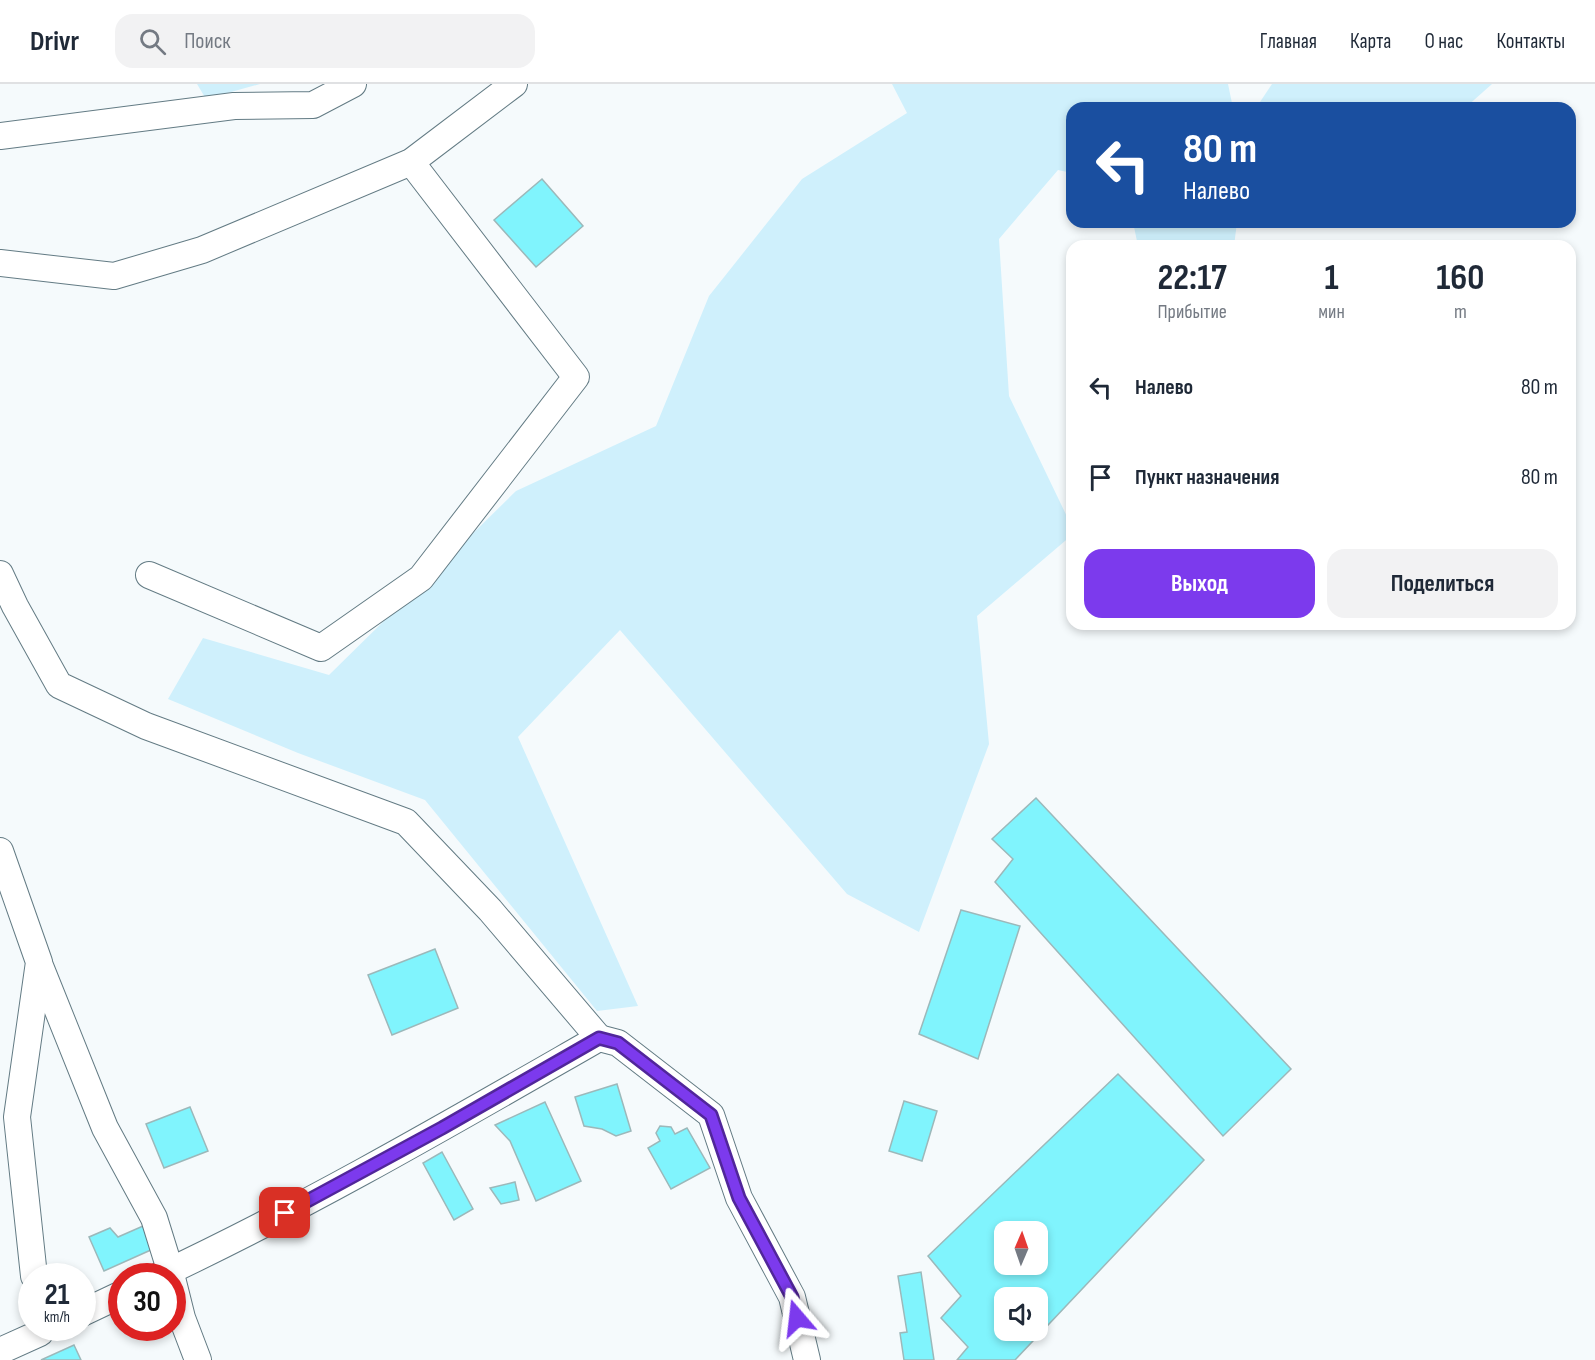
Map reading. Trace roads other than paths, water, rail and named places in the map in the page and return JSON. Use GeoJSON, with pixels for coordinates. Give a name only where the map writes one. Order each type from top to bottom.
{"type":"FeatureCollection","features":[{"type":"Feature","properties":{"kind":"street"},"geometry":{"type":"LineString","coordinates":[[0,136],[234,106],[313,105],[353,84]]}},
{"type":"Feature","properties":{"kind":"street"},"geometry":{"type":"LineString","coordinates":[[0,263],[114,276],[202,250],[411,162],[514,84]]}},
{"type":"Feature","properties":{"kind":"street"},"geometry":{"type":"LineString","coordinates":[[149,575],[321,648],[421,578],[576,377],[411,162]]}},
{"type":"Feature","properties":{"kind":"street"},"geometry":{"type":"LineString","coordinates":[[0,574],[59,685],[146,726],[405,822],[490,910],[599,1038],[618,1043],[711,1115],[739,1198],[792,1297],[807,1360]]}},
{"type":"Feature","properties":{"kind":"street"},"geometry":{"type":"LineString","coordinates":[[0,851],[39,962],[105,1128],[154,1218],[166,1263]]}},
{"type":"Feature","properties":{"kind":"street"},"geometry":{"type":"LineString","coordinates":[[33,1263],[17,1117],[39,962]]}},
{"type":"Feature","properties":{"kind":"street"},"geometry":{"type":"LineString","coordinates":[[186,1266],[442,1128],[599,1038]]}},
{"type":"Feature","properties":{"kind":"street"},"geometry":{"type":"LineString","coordinates":[[186,1326],[198,1360]]}},
{"type":"Feature","properties":{"kind":"street"},"geometry":{"type":"LineString","coordinates":[[0,1351],[20,1341]]}}]}
